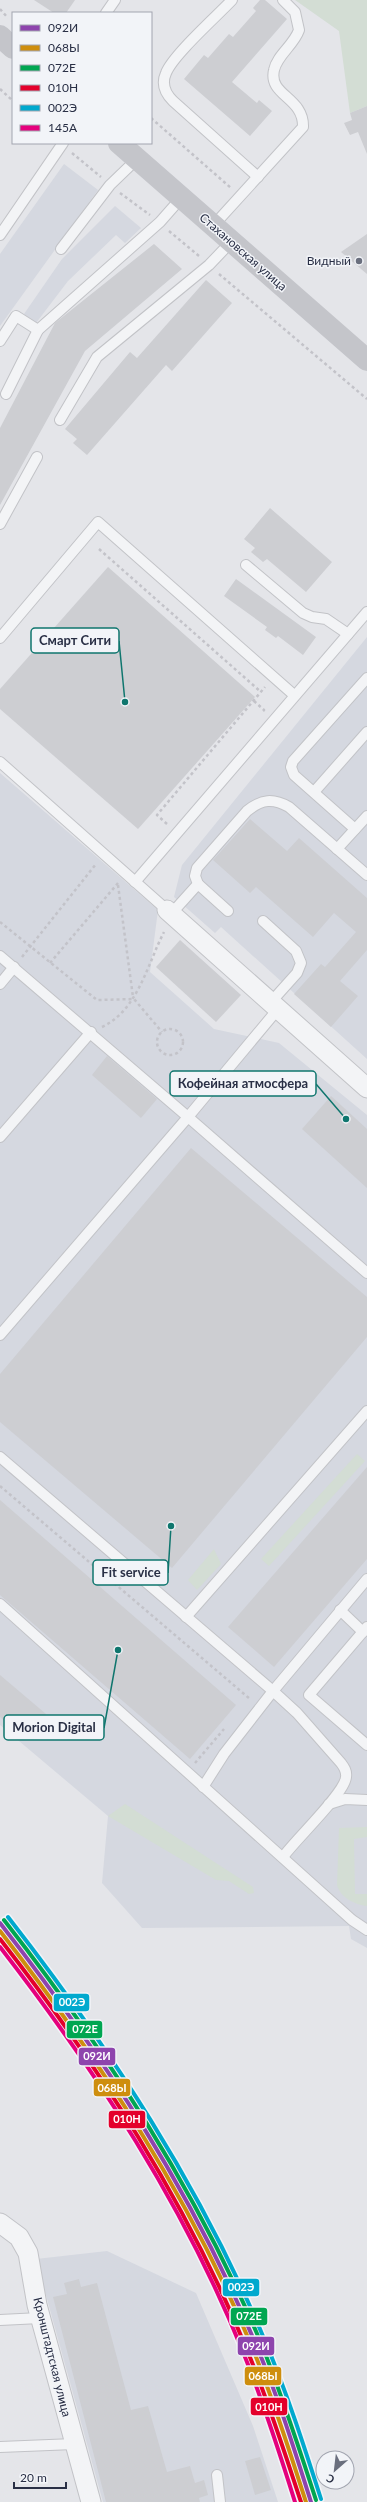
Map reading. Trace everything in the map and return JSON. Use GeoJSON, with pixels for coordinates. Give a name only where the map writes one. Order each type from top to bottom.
{"type":"FeatureCollection","features":[{"type":"Feature","properties":{"kind":"main road"},"geometry":{"type":"LineString","coordinates":[[0,36],[12,47]]}},
{"type":"Feature","properties":{"kind":"main road","name":"Стахановская улица"},"geometry":{"type":"LineString","coordinates":[[120,144],[367,360]]}},
{"type":"Feature","properties":{"kind":"street"},"geometry":{"type":"LineString","coordinates":[[168,917],[274,1005],[367,1088]]}},
{"type":"Feature","properties":{"kind":"street","name":"Кронштадтская улица"},"geometry":{"type":"LineString","coordinates":[[0,2223],[19,2237],[28,2253],[40,2318],[91,2502]]}},
{"type":"Feature","properties":{"kind":"lane"},"geometry":{"type":"LineString","coordinates":[[107,12],[114,0]]}},
{"type":"Feature","properties":{"kind":"lane"},"geometry":{"type":"LineString","coordinates":[[232,0],[176,59],[166,74],[164,85],[167,96],[172,101],[258,177]]}},
{"type":"Feature","properties":{"kind":"lane"},"geometry":{"type":"LineString","coordinates":[[213,226],[303,127],[302,114],[299,108],[280,90],[273,79],[274,68],[299,30],[295,12],[283,0]]}},
{"type":"Feature","properties":{"kind":"lane"},"geometry":{"type":"LineString","coordinates":[[0,235],[62,144]]}},
{"type":"Feature","properties":{"kind":"lane"},"geometry":{"type":"LineString","coordinates":[[61,249],[110,185],[137,159]]}},
{"type":"Feature","properties":{"kind":"lane"},"geometry":{"type":"LineString","coordinates":[[6,394],[38,330],[160,222],[182,197]]}},
{"type":"Feature","properties":{"kind":"lane"},"geometry":{"type":"LineString","coordinates":[[60,420],[97,357],[209,265],[231,242]]}},
{"type":"Feature","properties":{"kind":"lane"},"geometry":{"type":"LineString","coordinates":[[0,341],[16,316],[38,330]]}},
{"type":"Feature","properties":{"kind":"lane"},"geometry":{"type":"LineString","coordinates":[[0,524],[37,457]]}},
{"type":"Feature","properties":{"kind":"lane"},"geometry":{"type":"LineString","coordinates":[[0,638],[98,522],[294,695]]}},
{"type":"Feature","properties":{"kind":"lane"},"geometry":{"type":"LineString","coordinates":[[246,564],[303,613],[312,617],[326,619],[348,634]]}},
{"type":"Feature","properties":{"kind":"lane"},"geometry":{"type":"LineString","coordinates":[[135,882],[294,695],[367,612]]}},
{"type":"Feature","properties":{"kind":"lane"},"geometry":{"type":"LineString","coordinates":[[355,829],[294,775],[291,767],[293,761],[367,678]]}},
{"type":"Feature","properties":{"kind":"lane"},"geometry":{"type":"LineString","coordinates":[[314,792],[367,732]]}},
{"type":"Feature","properties":{"kind":"lane"},"geometry":{"type":"LineString","coordinates":[[0,762],[135,882],[168,917],[198,884]]}},
{"type":"Feature","properties":{"kind":"lane"},"geometry":{"type":"LineString","coordinates":[[228,911],[198,884],[195,876],[200,865],[247,811],[257,803],[268,800],[278,801],[289,807],[367,875]]}},
{"type":"Feature","properties":{"kind":"lane"},"geometry":{"type":"LineString","coordinates":[[337,849],[367,816]]}},
{"type":"Feature","properties":{"kind":"lane"},"geometry":{"type":"LineString","coordinates":[[0,1335],[188,1117],[274,1005],[296,973],[301,963],[296,951],[263,921]]}},
{"type":"Feature","properties":{"kind":"lane"},"geometry":{"type":"LineString","coordinates":[[0,956],[90,1032],[367,1273]]}},
{"type":"Feature","properties":{"kind":"lane"},"geometry":{"type":"LineString","coordinates":[[0,984],[14,967]]}},
{"type":"Feature","properties":{"kind":"lane"},"geometry":{"type":"LineString","coordinates":[[0,1137],[90,1032]]}},
{"type":"Feature","properties":{"kind":"lane"},"geometry":{"type":"LineString","coordinates":[[186,1618],[367,1411]]}},
{"type":"Feature","properties":{"kind":"lane"},"geometry":{"type":"LineString","coordinates":[[0,1457],[273,1691],[296,1713],[346,1770],[344,1784],[329,1804],[283,1857]]}},
{"type":"Feature","properties":{"kind":"lane"},"geometry":{"type":"LineString","coordinates":[[203,1787],[224,1754],[273,1691],[367,1579]]}},
{"type":"Feature","properties":{"kind":"lane"},"geometry":{"type":"LineString","coordinates":[[0,1604],[352,1920],[367,1930]]}},
{"type":"Feature","properties":{"kind":"lane"},"geometry":{"type":"LineString","coordinates":[[340,1610],[365,1629],[309,1696],[367,1745]]}},
{"type":"Feature","properties":{"kind":"lane"},"geometry":{"type":"LineString","coordinates":[[329,1804],[345,1799],[367,1800]]}},
{"type":"Feature","properties":{"kind":"lane"},"geometry":{"type":"LineString","coordinates":[[0,2320],[40,2318]]}},
{"type":"Feature","properties":{"kind":"lane"},"geometry":{"type":"LineString","coordinates":[[0,2447],[74,2444]]}},
{"type":"Feature","properties":{"kind":"lane"},"geometry":{"type":"LineString","coordinates":[[217,2474],[220,2502]]}},
{"type":"Feature","properties":{"kind":"path"},"geometry":{"type":"LineString","coordinates":[[0,9],[12,21]]}},
{"type":"Feature","properties":{"kind":"path"},"geometry":{"type":"LineString","coordinates":[[0,89],[12,100]]}},
{"type":"Feature","properties":{"kind":"path"},"geometry":{"type":"LineString","coordinates":[[152,119],[240,197]]}},
{"type":"Feature","properties":{"kind":"path"},"geometry":{"type":"LineString","coordinates":[[99,549],[261,692]]}},
{"type":"Feature","properties":{"kind":"path"},"geometry":{"type":"LineString","coordinates":[[167,824],[157,815],[274,677]]}},
{"type":"Feature","properties":{"kind":"path"},"geometry":{"type":"LineString","coordinates":[[14,967],[104,854]]}},
{"type":"Feature","properties":{"kind":"path"},"geometry":{"type":"LineString","coordinates":[[50,963],[118,882],[134,999],[162,1032]]}},
{"type":"Feature","properties":{"kind":"path"},"geometry":{"type":"LineString","coordinates":[[90,1032],[114,1021],[134,999],[168,917]]}},
{"type":"Feature","properties":{"kind":"path"},"geometry":{"type":"LineString","coordinates":[[0,922],[97,1000],[134,999]]}},
{"type":"Feature","properties":{"kind":"path"},"geometry":{"type":"LineString","coordinates":[[171,1028],[180,1032],[184,1042],[179,1054],[165,1055],[158,1049],[156,1038],[162,1032],[171,1028]]}},
{"type":"Feature","properties":{"kind":"path"},"geometry":{"type":"LineString","coordinates":[[0,1486],[251,1698],[246,1704]]}},
{"type":"Feature","properties":{"kind":"path"},"geometry":{"type":"LineString","coordinates":[[210,1777],[194,1763],[225,1728]]}},
{"type":"Feature","properties":{"kind":"shaded area"},"geometry":{"type":"Polygon","coordinates":[[[295,0],[367,0],[367,106],[350,113],[339,31],[295,0]]]}},
{"type":"Feature","properties":{"kind":"shaded area"},"geometry":{"type":"Polygon","coordinates":[[[64,164],[98,190],[0,326],[0,254],[64,164]]]}},
{"type":"Feature","properties":{"kind":"shaded area"},"geometry":{"type":"Polygon","coordinates":[[[115,206],[141,228],[125,243],[116,235],[68,281],[36,323],[24,314],[62,259],[115,206]]]}},
{"type":"Feature","properties":{"kind":"shaded area"},"geometry":{"type":"Polygon","coordinates":[[[367,637],[367,1059],[221,927],[215,933],[174,897],[182,865],[367,637]]]}},
{"type":"Feature","properties":{"kind":"shaded area"},"geometry":{"type":"Polygon","coordinates":[[[0,773],[158,910],[150,972],[214,1029],[279,1043],[367,1115],[367,1948],[351,1939],[349,1926],[142,1928],[102,1883],[108,1816],[0,1725],[0,773]]]}},
{"type":"Feature","properties":{"kind":"shaded area"},"geometry":{"type":"Polygon","coordinates":[[[357,1454],[365,1461],[269,1566],[261,1559],[357,1454]]]}},
{"type":"Feature","properties":{"kind":"shaded area"},"geometry":{"type":"Polygon","coordinates":[[[214,1549],[221,1564],[197,1590],[188,1580],[214,1549]]]}},
{"type":"Feature","properties":{"kind":"shaded area"},"geometry":{"type":"Polygon","coordinates":[[[125,1804],[253,1887],[254,1893],[249,1894],[229,1881],[216,1880],[108,1816],[125,1804]]]}},
{"type":"Feature","properties":{"kind":"shaded area"},"geometry":{"type":"Polygon","coordinates":[[[367,1827],[367,1837],[354,1839],[355,1894],[367,1894],[367,1906],[349,1900],[341,1893],[337,1885],[339,1828],[367,1827]]]}},
{"type":"Feature","properties":{"kind":"shaded area"},"geometry":{"type":"Polygon","coordinates":[[[107,2251],[196,2293],[253,2426],[278,2502],[103,2502],[36,2259],[107,2251]]]}},
{"type":"Feature","properties":{"kind":"building"},"geometry":{"type":"Polygon","coordinates":[[[34,0],[75,0],[67,12],[52,12],[34,0]]]}},
{"type":"Feature","properties":{"kind":"building"},"geometry":{"type":"Polygon","coordinates":[[[260,0],[265,0],[287,19],[232,82],[257,103],[259,100],[272,111],[250,136],[184,79],[204,55],[208,58],[229,34],[233,37],[256,11],[253,8],[260,0]]]}},
{"type":"Feature","properties":{"kind":"building"},"geometry":{"type":"Polygon","coordinates":[[[367,106],[367,154],[358,132],[350,135],[344,123],[352,120],[350,113],[367,106]]]}},
{"type":"Feature","properties":{"kind":"building","name":"Видный"},"geometry":{"type":"Polygon","coordinates":[[[367,234],[367,274],[341,252],[367,234]]]}},
{"type":"Feature","properties":{"kind":"building"},"geometry":{"type":"Polygon","coordinates":[[[154,244],[182,269],[85,351],[0,505],[0,428],[55,323],[154,244]]]}},
{"type":"Feature","properties":{"kind":"building"},"geometry":{"type":"Polygon","coordinates":[[[206,280],[232,303],[172,371],[166,365],[87,455],[73,443],[77,439],[65,429],[130,352],[137,358],[206,280]]]}},
{"type":"Feature","properties":{"kind":"building"},"geometry":{"type":"Polygon","coordinates":[[[270,508],[332,562],[306,592],[267,559],[263,562],[251,552],[255,548],[244,539],[270,508]]]}},
{"type":"Feature","properties":{"kind":"building"},"geometry":{"type":"Polygon","coordinates":[[[108,567],[255,697],[138,829],[0,709],[0,689],[108,567]]]}},
{"type":"Feature","properties":{"kind":"building"},"geometry":{"type":"Polygon","coordinates":[[[236,579],[316,637],[303,655],[278,636],[276,638],[265,630],[267,627],[224,596],[236,579]]]}},
{"type":"Feature","properties":{"kind":"building"},"geometry":{"type":"Polygon","coordinates":[[[250,819],[287,851],[299,838],[367,898],[367,950],[340,981],[358,996],[331,1027],[294,994],[321,964],[325,967],[356,932],[334,913],[313,937],[256,887],[250,893],[213,860],[250,819]]]}},
{"type":"Feature","properties":{"kind":"building"},"geometry":{"type":"Polygon","coordinates":[[[180,940],[241,995],[216,1022],[156,967],[180,940]]]}},
{"type":"Feature","properties":{"kind":"building"},"geometry":{"type":"Polygon","coordinates":[[[107,1056],[157,1099],[141,1118],[92,1075],[107,1056]]]}},
{"type":"Feature","properties":{"kind":"building"},"geometry":{"type":"Polygon","coordinates":[[[331,1096],[367,1129],[367,1188],[302,1129],[331,1096]]]}},
{"type":"Feature","properties":{"kind":"building"},"geometry":{"type":"Polygon","coordinates":[[[191,1148],[367,1297],[367,1337],[172,1568],[0,1422],[0,1374],[191,1148]]]}},
{"type":"Feature","properties":{"kind":"building"},"geometry":{"type":"Polygon","coordinates":[[[367,1467],[367,1559],[274,1667],[228,1627],[367,1467]]]}},
{"type":"Feature","properties":{"kind":"building"},"geometry":{"type":"Polygon","coordinates":[[[0,1500],[236,1705],[190,1759],[0,1595],[0,1500]]]}},
{"type":"Feature","properties":{"kind":"building"},"geometry":{"type":"Polygon","coordinates":[[[0,1675],[46,1714],[25,1738],[0,1717],[0,1675]]]}},
{"type":"Feature","properties":{"kind":"building"},"geometry":{"type":"Polygon","coordinates":[[[79,2279],[81,2287],[97,2283],[131,2410],[148,2406],[167,2472],[190,2466],[195,2483],[204,2480],[208,2495],[199,2498],[200,2502],[106,2502],[53,2297],[67,2294],[64,2283],[79,2279]]]}},
{"type":"Feature","properties":{"kind":"building"},"geometry":{"type":"Polygon","coordinates":[[[260,2457],[271,2490],[255,2495],[245,2461],[260,2457]]]}},
{"type":"Feature","properties":{"kind":"transit line","name":"002Э"},"geometry":{"type":"LineString","coordinates":[[8,1917],[46,1967],[117,2068],[151,2120],[212,2228],[240,2284],[281,2380],[321,2499]]}},
{"type":"Feature","properties":{"kind":"transit line","name":"072Е"},"geometry":{"type":"LineString","coordinates":[[4,1920],[42,1969],[113,2071],[178,2176],[208,2230],[261,2343],[297,2441],[316,2500]]}},
{"type":"Feature","properties":{"kind":"transit line","name":"092И"},"geometry":{"type":"LineString","coordinates":[[0,1923],[38,1972],[109,2073],[174,2178],[231,2288],[256,2345],[285,2423],[311,2502]]}},
{"type":"Feature","properties":{"kind":"transit line","name":"068Ы"},"geometry":{"type":"LineString","coordinates":[[0,1931],[73,2029],[107,2080],[140,2131],[200,2236],[227,2291],[260,2366],[306,2502]]}},
{"type":"Feature","properties":{"kind":"transit line","name":"010Н"},"geometry":{"type":"LineString","coordinates":[[0,1939],[37,1987],[106,2086],[138,2136],[197,2241],[223,2295],[255,2369],[276,2426],[301,2502]]}},
{"type":"Feature","properties":{"kind":"transit line","name":"145А"},"geometry":{"type":"LineString","coordinates":[[0,1947],[71,2042],[104,2091],[136,2141],[194,2244],[220,2298],[243,2352],[270,2426],[295,2502]]}},
{"type":"Feature","properties":{"kind":"place","name":"Видный"},"geometry":{"type":"Point","coordinates":[359,261]}},
{"type":"Feature","properties":{"kind":"place","name":"Смарт Сити"},"geometry":{"type":"Point","coordinates":[125,702]}},
{"type":"Feature","properties":{"kind":"place","name":"Кофейная атмосфера"},"geometry":{"type":"Point","coordinates":[346,1119]}},
{"type":"Feature","properties":{"kind":"place","name":"Fit service"},"geometry":{"type":"Point","coordinates":[171,1526]}},
{"type":"Feature","properties":{"kind":"place","name":"Morion Digital"},"geometry":{"type":"Point","coordinates":[118,1650]}}]}
